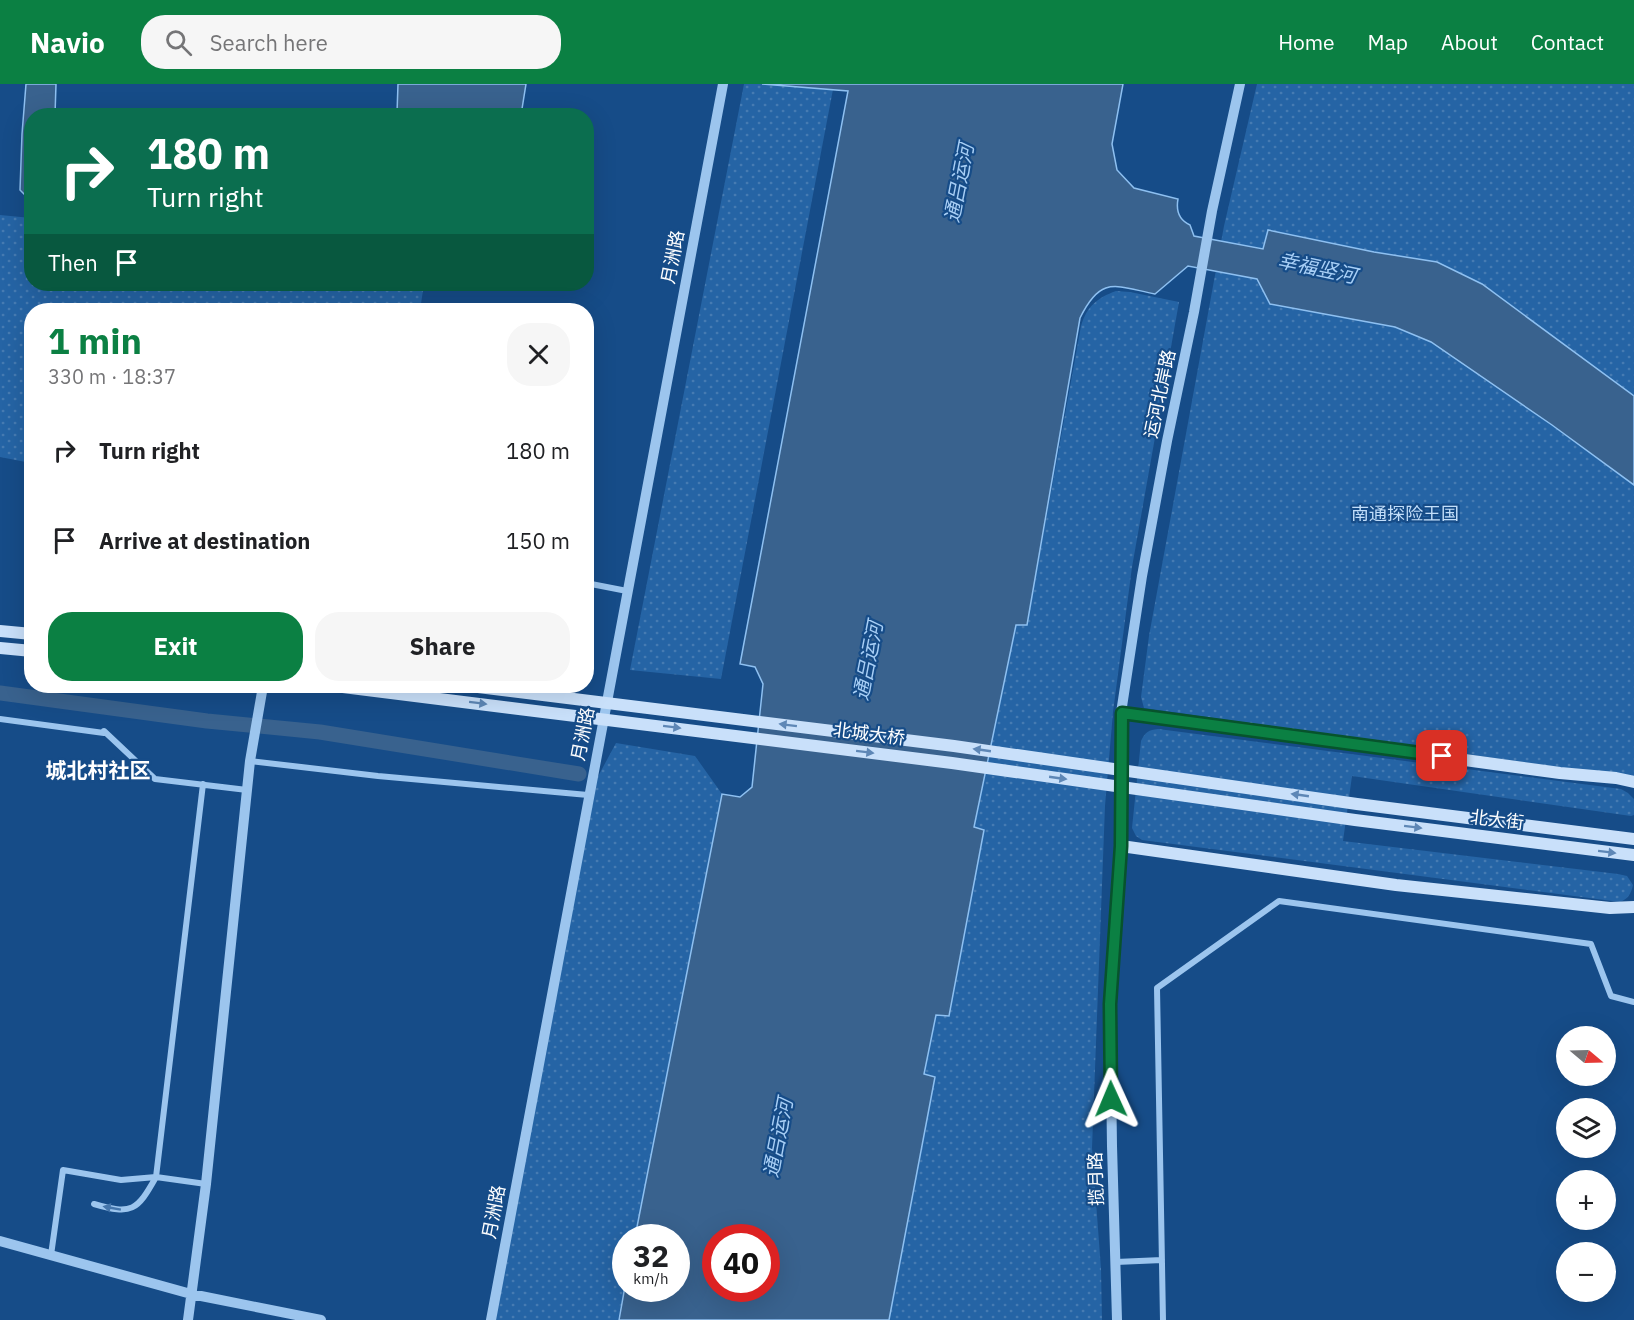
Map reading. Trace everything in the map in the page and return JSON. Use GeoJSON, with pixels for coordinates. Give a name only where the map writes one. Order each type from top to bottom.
{"type":"FeatureCollection","features":[{"type":"Feature","properties":{"kind":"main road"},"geometry":{"type":"LineString","coordinates":[[0,630],[24,633]]}},
{"type":"Feature","properties":{"kind":"main road"},"geometry":{"type":"LineString","coordinates":[[0,648],[24,650]]}},
{"type":"Feature","properties":{"kind":"main road","name":"北城大桥"},"geometry":{"type":"LineString","coordinates":[[402,693],[952,763],[1355,820]]}},
{"type":"Feature","properties":{"kind":"main road","name":"北城大桥"},"geometry":{"type":"LineString","coordinates":[[526,693],[954,746],[1358,804]]}},
{"type":"Feature","properties":{"kind":"main road"},"geometry":{"type":"LineString","coordinates":[[1122,713],[1634,782]]}},
{"type":"Feature","properties":{"kind":"main road"},"geometry":{"type":"LineString","coordinates":[[1616,778],[1634,788]]}},
{"type":"Feature","properties":{"kind":"main road","name":"北大街"},"geometry":{"type":"LineString","coordinates":[[1358,804],[1633,838]]}},
{"type":"Feature","properties":{"kind":"main road","name":"北大街"},"geometry":{"type":"LineString","coordinates":[[1355,820],[1633,856]]}},
{"type":"Feature","properties":{"kind":"main road"},"geometry":{"type":"LineString","coordinates":[[1121,846],[1396,885],[1610,908],[1631,905]]}},
{"type":"Feature","properties":{"kind":"street","name":"月洲路"},"geometry":{"type":"LineString","coordinates":[[490,1320],[723,84]]}},
{"type":"Feature","properties":{"kind":"street","name":"运河北岸路"},"geometry":{"type":"LineString","coordinates":[[1122,713],[1142,576],[1167,441],[1212,211],[1240,84]]}},
{"type":"Feature","properties":{"kind":"street"},"geometry":{"type":"LineString","coordinates":[[594,585],[627,591]]}},
{"type":"Feature","properties":{"kind":"street"},"geometry":{"type":"LineString","coordinates":[[188,1320],[206,1184],[250,761],[262,693]]}},
{"type":"Feature","properties":{"kind":"street","name":"揽月路"},"geometry":{"type":"LineString","coordinates":[[1117,1320],[1110,1004],[1121,846],[1122,713]]}},
{"type":"Feature","properties":{"kind":"street"},"geometry":{"type":"LineString","coordinates":[[0,719],[104,733],[104,731],[155,779],[247,790]]}},
{"type":"Feature","properties":{"kind":"street"},"geometry":{"type":"LineString","coordinates":[[250,761],[378,776],[588,795]]}},
{"type":"Feature","properties":{"kind":"street"},"geometry":{"type":"LineString","coordinates":[[94,1204],[117,1210],[134,1207],[146,1195],[156,1177],[202,784]]}},
{"type":"Feature","properties":{"kind":"street"},"geometry":{"type":"LineString","coordinates":[[1163,1320],[1157,988],[1279,901],[1591,944],[1611,996],[1634,1002]]}},
{"type":"Feature","properties":{"kind":"street"},"geometry":{"type":"LineString","coordinates":[[51,1255],[63,1170],[121,1180],[156,1177],[206,1184]]}},
{"type":"Feature","properties":{"kind":"street"},"geometry":{"type":"LineString","coordinates":[[0,1240],[191,1294],[321,1320]]}},
{"type":"Feature","properties":{"kind":"street"},"geometry":{"type":"LineString","coordinates":[[1116,1262],[1162,1260]]}},
{"type":"Feature","properties":{"kind":"green space"},"geometry":{"type":"Polygon","coordinates":[[[744,84],[834,84],[721,679],[630,670],[744,84]]]}},
{"type":"Feature","properties":{"kind":"green space","name":"南通探险王国"},"geometry":{"type":"Polygon","coordinates":[[[1257,84],[1634,84],[1634,778],[1144,708],[1141,697],[1149,636],[1224,226],[1257,84]]]}},
{"type":"Feature","properties":{"kind":"green space"},"geometry":{"type":"Polygon","coordinates":[[[0,215],[24,217],[24,291],[423,291],[421,303],[24,303],[24,462],[0,457],[0,215]]]}},
{"type":"Feature","properties":{"kind":"green space"},"geometry":{"type":"Polygon","coordinates":[[[1116,291],[1179,302],[1132,567],[1113,712],[1105,806],[1092,1148],[1101,1269],[1102,1320],[889,1320],[935,1077],[924,1075],[936,1015],[949,1016],[984,830],[974,828],[1016,625],[1027,625],[1081,326],[1086,313],[1094,304],[1116,291]]]}},
{"type":"Feature","properties":{"kind":"green space"},"geometry":{"type":"Polygon","coordinates":[[[1158,729],[1621,789],[1634,799],[1634,815],[1352,776],[1343,841],[1618,874],[1627,876],[1633,885],[1631,891],[1627,898],[1620,902],[1142,840],[1136,836],[1132,828],[1141,741],[1148,732],[1158,729]]]}},
{"type":"Feature","properties":{"kind":"green space"},"geometry":{"type":"Polygon","coordinates":[[[616,743],[695,756],[722,794],[638,1224],[612,1224],[612,1302],[621,1302],[618,1320],[491,1320],[588,795],[616,743]]]}},
{"type":"Feature","properties":{"kind":"water"},"geometry":{"type":"Polygon","coordinates":[[[26,84],[56,84],[55,108],[24,108],[26,84]]]}},
{"type":"Feature","properties":{"kind":"water"},"geometry":{"type":"Polygon","coordinates":[[[398,84],[526,84],[522,108],[397,108],[398,84]]]}},
{"type":"Feature","properties":{"kind":"water"},"geometry":{"type":"Polygon","coordinates":[[[762,84],[1123,84],[1112,144],[1117,170],[1134,188],[1178,199],[1179,214],[1190,225],[1194,236],[1263,249],[1268,230],[1374,252],[1437,262],[1482,284],[1634,396],[1634,485],[1552,425],[1431,342],[1395,327],[1270,304],[1257,279],[1188,266],[1155,294],[1129,288],[1110,287],[1102,289],[1095,295],[1080,318],[1027,625],[1016,625],[974,827],[984,830],[949,1016],[936,1015],[924,1074],[935,1077],[889,1320],[619,1320],[622,1302],[690,1302],[690,1224],[638,1224],[722,794],[740,797],[752,787],[763,684],[755,667],[740,664],[848,91],[762,84]]]}},
{"type":"Feature","properties":{"kind":"water"},"geometry":{"type":"Polygon","coordinates":[[[24,109],[24,194],[20,190],[24,109]]]}},
{"type":"Feature","properties":{"kind":"waterway"},"geometry":{"type":"LineString","coordinates":[[0,693],[207,721],[320,732],[579,774]]}},
{"type":"Feature","properties":{"kind":"district","name":"城北村社区"},"geometry":{"type":"Point","coordinates":[98,771]}},
{"type":"Feature","properties":{"kind":"route"},"geometry":{"type":"LineString","coordinates":[[1111,1099],[1110,1004],[1121,846],[1122,713],[1442,756]]}},
{"type":"Feature","properties":{"kind":"water label","name":"通吕运河"},"geometry":{"type":"Point","coordinates":[959,183]}},
{"type":"Feature","properties":{"kind":"water label","name":"幸福竖河"},"geometry":{"type":"Point","coordinates":[1317,268]}},
{"type":"Feature","properties":{"kind":"water label","name":"通吕运河"},"geometry":{"type":"Point","coordinates":[868,661]}},
{"type":"Feature","properties":{"kind":"water label","name":"通吕运河"},"geometry":{"type":"Point","coordinates":[778,1138]}}]}
